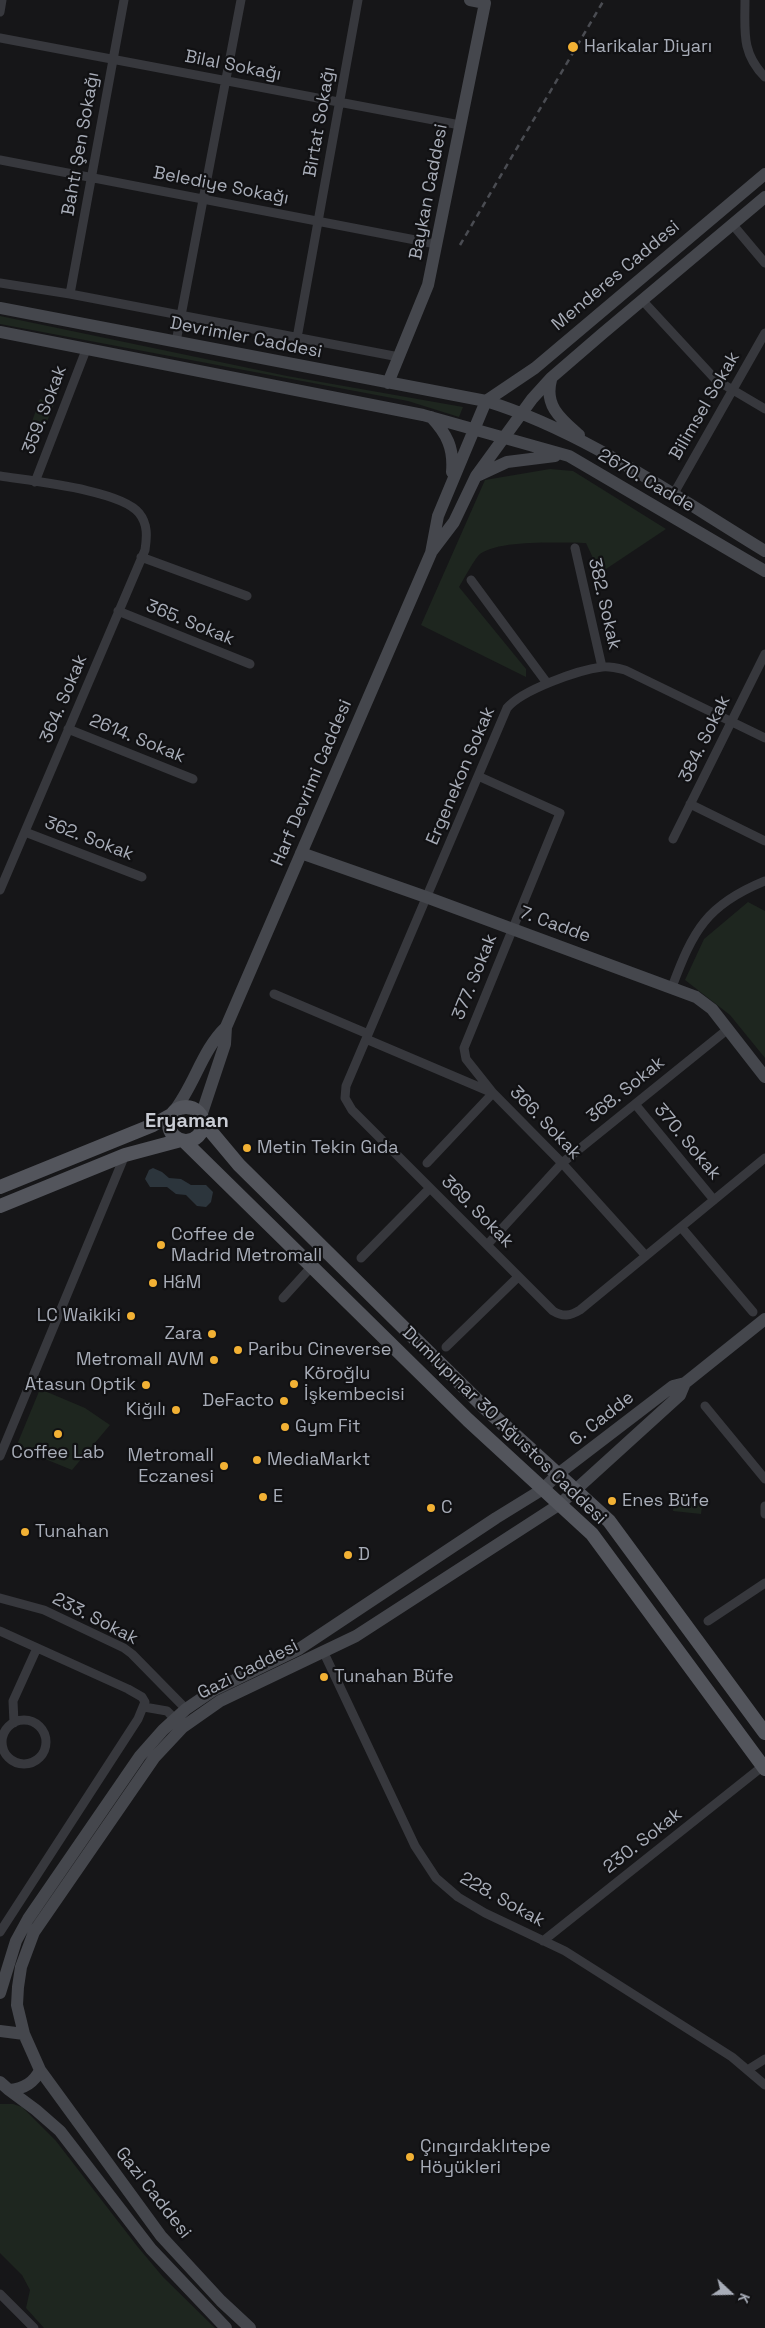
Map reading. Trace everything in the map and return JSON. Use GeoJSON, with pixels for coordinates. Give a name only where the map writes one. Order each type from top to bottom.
{"type":"FeatureCollection","features":[{"type":"Feature","properties":{"kind":"main road","name":"Baykan Caddesi"},"geometry":{"type":"LineString","coordinates":[[388,383],[428,285],[460,125],[480,1]]}},
{"type":"Feature","properties":{"kind":"main road","name":"Menderes Caddesi"},"geometry":{"type":"LineString","coordinates":[[486,400],[534,368],[765,174]]}},
{"type":"Feature","properties":{"kind":"main road","name":"Menderes Caddesi"},"geometry":{"type":"LineString","coordinates":[[502,438],[521,412],[551,378],[765,197]]}},
{"type":"Feature","properties":{"kind":"main road","name":"Devrimler Caddesi"},"geometry":{"type":"LineString","coordinates":[[0,308],[388,383],[486,400]]}},
{"type":"Feature","properties":{"kind":"main road"},"geometry":{"type":"LineString","coordinates":[[0,332],[431,417],[474,430]]}},
{"type":"Feature","properties":{"kind":"main road"},"geometry":{"type":"LineString","coordinates":[[551,378],[548,396],[552,405],[567,425],[590,445]]}},
{"type":"Feature","properties":{"kind":"main road","name":"2670. Cadde"},"geometry":{"type":"LineString","coordinates":[[486,400],[521,412],[590,445],[765,550]]}},
{"type":"Feature","properties":{"kind":"main road","name":"Harf Devrimi Caddesi"},"geometry":{"type":"LineString","coordinates":[[202,1119],[225,1044],[226,1027],[431,553],[438,516],[486,400]]}},
{"type":"Feature","properties":{"kind":"main road"},"geometry":{"type":"LineString","coordinates":[[431,417],[445,431],[450,443],[453,458],[450,486]]}},
{"type":"Feature","properties":{"kind":"main road","name":"2670. Cadde"},"geometry":{"type":"LineString","coordinates":[[474,430],[569,456],[765,571]]}},
{"type":"Feature","properties":{"kind":"main road","name":"Harf Devrimi Caddesi"},"geometry":{"type":"LineString","coordinates":[[431,553],[454,522],[476,476],[502,438]]}},
{"type":"Feature","properties":{"kind":"main road"},"geometry":{"type":"LineString","coordinates":[[476,476],[507,462],[543,456],[569,456]]}},
{"type":"Feature","properties":{"kind":"main road","name":"7. Cadde"},"geometry":{"type":"LineString","coordinates":[[301,853],[512,928],[696,997],[712,1009],[765,1076]]}},
{"type":"Feature","properties":{"kind":"main road","name":"Harf Devrimi Caddesi"},"geometry":{"type":"LineString","coordinates":[[172,1113],[192,1085],[214,1039],[226,1027]]}},
{"type":"Feature","properties":{"kind":"main road"},"geometry":{"type":"LineString","coordinates":[[0,1187],[153,1125],[184,1106],[198,1112],[202,1119],[200,1132],[197,1137],[124,1155],[1,1203]]}},
{"type":"Feature","properties":{"kind":"main road"},"geometry":{"type":"LineString","coordinates":[[172,1113],[170,1130],[182,1140]]}},
{"type":"Feature","properties":{"kind":"main road","name":"Dumlupınar 30 Ağustos Caddesi"},"geometry":{"type":"LineString","coordinates":[[202,1119],[245,1170],[483,1406],[609,1521],[765,1734]]}},
{"type":"Feature","properties":{"kind":"main road","name":"Dumlupınar 30 Ağustos Caddesi"},"geometry":{"type":"LineString","coordinates":[[182,1140],[468,1420],[592,1534],[764,1767]]}},
{"type":"Feature","properties":{"kind":"main road","name":"6. Cadde"},"geometry":{"type":"LineString","coordinates":[[543,1489],[558,1474],[672,1386],[685,1383],[765,1319]]}},
{"type":"Feature","properties":{"kind":"main road","name":"6. Cadde"},"geometry":{"type":"LineString","coordinates":[[560,1504],[574,1489],[680,1395],[685,1383]]}},
{"type":"Feature","properties":{"kind":"main road","name":"Gazi Caddesi"},"geometry":{"type":"LineString","coordinates":[[250,2328],[221,2301],[161,2236],[40,2070],[24,2034],[17,2005],[20,1966],[34,1932],[179,1723],[186,1709],[214,1690],[300,1649],[496,1518],[543,1489]]}},
{"type":"Feature","properties":{"kind":"main road","name":"Gazi Caddesi"},"geometry":{"type":"LineString","coordinates":[[0,1993],[16,1941],[28,1919],[140,1756],[179,1723],[220,1701],[324,1653],[356,1636],[560,1504]]}},
{"type":"Feature","properties":{"kind":"main road"},"geometry":{"type":"LineString","coordinates":[[346,1619],[356,1636]]}},
{"type":"Feature","properties":{"kind":"main road"},"geometry":{"type":"LineString","coordinates":[[0,2031],[24,2034]]}},
{"type":"Feature","properties":{"kind":"main road"},"geometry":{"type":"LineString","coordinates":[[3,2088],[26,2086],[35,2079],[40,2070]]}},
{"type":"Feature","properties":{"kind":"main road","name":"Gazi Caddesi"},"geometry":{"type":"LineString","coordinates":[[3,2088],[36,2110],[60,2131],[151,2249],[226,2328]]}},
{"type":"Feature","properties":{"kind":"street"},"geometry":{"type":"LineString","coordinates":[[0,12],[2,0]]}},
{"type":"Feature","properties":{"kind":"street","name":"Bahtı Şen Sokağı"},"geometry":{"type":"LineString","coordinates":[[70,294],[124,0]]}},
{"type":"Feature","properties":{"kind":"street"},"geometry":{"type":"LineString","coordinates":[[176,342],[241,0]]}},
{"type":"Feature","properties":{"kind":"street","name":"Birtat Sokağı"},"geometry":{"type":"LineString","coordinates":[[298,338],[358,0]]}},
{"type":"Feature","properties":{"kind":"street"},"geometry":{"type":"LineString","coordinates":[[745,0],[745,44],[751,61],[765,77]]}},
{"type":"Feature","properties":{"kind":"street","name":"Bilal Sokağı"},"geometry":{"type":"LineString","coordinates":[[0,38],[460,125]]}},
{"type":"Feature","properties":{"kind":"street","name":"Belediye Sokağı"},"geometry":{"type":"LineString","coordinates":[[0,160],[436,244]]}},
{"type":"Feature","properties":{"kind":"street"},"geometry":{"type":"LineString","coordinates":[[732,225],[765,263]]}},
{"type":"Feature","properties":{"kind":"street"},"geometry":{"type":"LineString","coordinates":[[0,283],[70,294],[399,357]]}},
{"type":"Feature","properties":{"kind":"street"},"geometry":{"type":"LineString","coordinates":[[642,300],[716,380],[765,409]]}},
{"type":"Feature","properties":{"kind":"street","name":"Bilimsel Sokak"},"geometry":{"type":"LineString","coordinates":[[673,495],[765,333]]}},
{"type":"Feature","properties":{"kind":"street","name":"359. Sokak"},"geometry":{"type":"LineString","coordinates":[[35,482],[86,350]]}},
{"type":"Feature","properties":{"kind":"street"},"geometry":{"type":"LineString","coordinates":[[0,476],[35,482]]}},
{"type":"Feature","properties":{"kind":"street","name":"364. Sokak"},"geometry":{"type":"LineString","coordinates":[[0,890],[142,557],[147,537],[143,518],[130,505],[109,496],[35,482]]}},
{"type":"Feature","properties":{"kind":"street","name":"382. Sokak"},"geometry":{"type":"LineString","coordinates":[[575,548],[602,667]]}},
{"type":"Feature","properties":{"kind":"street"},"geometry":{"type":"LineString","coordinates":[[142,557],[247,596]]}},
{"type":"Feature","properties":{"kind":"street"},"geometry":{"type":"LineString","coordinates":[[471,580],[547,683]]}},
{"type":"Feature","properties":{"kind":"street","name":"365. Sokak"},"geometry":{"type":"LineString","coordinates":[[118,611],[250,664]]}},
{"type":"Feature","properties":{"kind":"street","name":"384. Sokak"},"geometry":{"type":"LineString","coordinates":[[674,838],[765,654]]}},
{"type":"Feature","properties":{"kind":"street","name":"Ergenekon Sokak"},"geometry":{"type":"LineString","coordinates":[[426,897],[507,708],[514,700],[547,683],[602,667],[625,670],[765,738]]}},
{"type":"Feature","properties":{"kind":"street","name":"2614. Sokak"},"geometry":{"type":"LineString","coordinates":[[68,729],[193,779]]}},
{"type":"Feature","properties":{"kind":"street","name":"377. Sokak"},"geometry":{"type":"LineString","coordinates":[[478,776],[560,813],[464,1048],[466,1059],[494,1093]]}},
{"type":"Feature","properties":{"kind":"street"},"geometry":{"type":"LineString","coordinates":[[690,804],[765,842]]}},
{"type":"Feature","properties":{"kind":"street","name":"362. Sokak"},"geometry":{"type":"LineString","coordinates":[[25,832],[142,877]]}},
{"type":"Feature","properties":{"kind":"street"},"geometry":{"type":"LineString","coordinates":[[672,987],[687,947],[706,918],[728,899],[765,881]]}},
{"type":"Feature","properties":{"kind":"street","name":"369. Sokak"},"geometry":{"type":"LineString","coordinates":[[426,897],[346,1086],[345,1098],[348,1104],[430,1188],[553,1311],[566,1316],[580,1310],[765,1158]]}},
{"type":"Feature","properties":{"kind":"street","name":"366. Sokak"},"geometry":{"type":"LineString","coordinates":[[274,994],[494,1093],[562,1163],[646,1256]]}},
{"type":"Feature","properties":{"kind":"street","name":"368. Sokak"},"geometry":{"type":"LineString","coordinates":[[487,1245],[562,1163],[728,1029]]}},
{"type":"Feature","properties":{"kind":"street"},"geometry":{"type":"LineString","coordinates":[[427,1163],[494,1093]]}},
{"type":"Feature","properties":{"kind":"street","name":"370. Sokak"},"geometry":{"type":"LineString","coordinates":[[635,1104],[714,1200]]}},
{"type":"Feature","properties":{"kind":"street"},"geometry":{"type":"LineString","coordinates":[[0,1456],[124,1155]]}},
{"type":"Feature","properties":{"kind":"street"},"geometry":{"type":"LineString","coordinates":[[361,1258],[430,1188]]}},
{"type":"Feature","properties":{"kind":"street"},"geometry":{"type":"LineString","coordinates":[[681,1227],[753,1312]]}},
{"type":"Feature","properties":{"kind":"street"},"geometry":{"type":"LineString","coordinates":[[283,1298],[312,1266]]}},
{"type":"Feature","properties":{"kind":"street"},"geometry":{"type":"LineString","coordinates":[[446,1347],[518,1277]]}},
{"type":"Feature","properties":{"kind":"street"},"geometry":{"type":"LineString","coordinates":[[705,1406],[765,1479]]}},
{"type":"Feature","properties":{"kind":"street"},"geometry":{"type":"LineString","coordinates":[[765,1506],[765,1514]]}},
{"type":"Feature","properties":{"kind":"street"},"geometry":{"type":"LineString","coordinates":[[708,1621],[765,1583]]}},
{"type":"Feature","properties":{"kind":"street","name":"233. Sokak"},"geometry":{"type":"LineString","coordinates":[[0,1598],[44,1610],[124,1648],[186,1709]]}},
{"type":"Feature","properties":{"kind":"street"},"geometry":{"type":"LineString","coordinates":[[0,1631],[137,1694],[145,1702],[144,1707],[0,1932]]}},
{"type":"Feature","properties":{"kind":"street"},"geometry":{"type":"LineString","coordinates":[[14,1723],[27,1721],[40,1727],[44,1732],[46,1739],[44,1752],[34,1762],[19,1764],[7,1756],[2,1742],[4,1734],[14,1723],[13,1701],[37,1648]]}},
{"type":"Feature","properties":{"kind":"street","name":"228. Sokak"},"geometry":{"type":"LineString","coordinates":[[324,1653],[415,1846],[430,1870],[441,1883],[471,1905],[565,1951],[732,2056],[765,2085]]}},
{"type":"Feature","properties":{"kind":"street"},"geometry":{"type":"LineString","coordinates":[[144,1707],[167,1711],[179,1723]]}},
{"type":"Feature","properties":{"kind":"street","name":"230. Sokak"},"geometry":{"type":"LineString","coordinates":[[542,1941],[764,1767]]}},
{"type":"Feature","properties":{"kind":"street"},"geometry":{"type":"LineString","coordinates":[[749,2069],[765,2059]]}},
{"type":"Feature","properties":{"kind":"street"},"geometry":{"type":"LineString","coordinates":[[0,2294],[34,2328]]}},
{"type":"Feature","properties":{"kind":"shaded area"},"geometry":{"type":"Polygon","coordinates":[[[0,316],[287,376],[463,407],[459,417],[408,401],[0,324],[0,316]]]}},
{"type":"Feature","properties":{"kind":"shaded area"},"geometry":{"type":"Polygon","coordinates":[[[40,399],[54,404],[43,432],[30,427],[40,399]]]}},
{"type":"Feature","properties":{"kind":"shaded area"},"geometry":{"type":"Polygon","coordinates":[[[550,469],[573,471],[666,529],[600,573],[586,543],[513,544],[486,551],[478,556],[459,587],[526,669],[526,677],[421,625],[485,480],[550,469]]]}},
{"type":"Feature","properties":{"kind":"shaded area"},"geometry":{"type":"Polygon","coordinates":[[[748,902],[765,911],[765,1058],[730,1015],[685,980],[704,939],[748,902]]]}},
{"type":"Feature","properties":{"kind":"shaded area"},"geometry":{"type":"Polygon","coordinates":[[[153,1168],[169,1178],[181,1179],[191,1185],[206,1185],[213,1192],[211,1202],[206,1207],[197,1206],[186,1195],[176,1194],[167,1187],[150,1187],[145,1179],[149,1170],[153,1168]]]}},
{"type":"Feature","properties":{"kind":"shaded area"},"geometry":{"type":"Polygon","coordinates":[[[40,1389],[85,1408],[110,1425],[72,1470],[16,1447],[40,1389]]]}},
{"type":"Feature","properties":{"kind":"shaded area"},"geometry":{"type":"Polygon","coordinates":[[[675,1496],[703,1499],[701,1514],[673,1511],[675,1496]]]}},
{"type":"Feature","properties":{"kind":"shaded area"},"geometry":{"type":"Polygon","coordinates":[[[0,2104],[13,2104],[22,2107],[56,2141],[163,2277],[215,2328],[44,2328],[26,2308],[30,2290],[22,2275],[0,2253],[0,2104]]]}},
{"type":"Feature","properties":{"kind":"railway"},"geometry":{"type":"LineString","coordinates":[[460,245],[604,0]]}},
{"type":"Feature","properties":{"kind":"place","name":"Harikalar Diyarı"},"geometry":{"type":"Point","coordinates":[573,47]}},
{"type":"Feature","properties":{"kind":"place","name":"Metin Tekin Gıda"},"geometry":{"type":"Point","coordinates":[247,1148]}},
{"type":"Feature","properties":{"kind":"place","name":"Coffee de Madrid Metromall"},"geometry":{"type":"Point","coordinates":[161,1245]}},
{"type":"Feature","properties":{"kind":"place","name":"H&M"},"geometry":{"type":"Point","coordinates":[153,1283]}},
{"type":"Feature","properties":{"kind":"place","name":"LC Waikiki"},"geometry":{"type":"Point","coordinates":[131,1316]}},
{"type":"Feature","properties":{"kind":"place","name":"Zara"},"geometry":{"type":"Point","coordinates":[212,1334]}},
{"type":"Feature","properties":{"kind":"place","name":"Paribu Cineverse"},"geometry":{"type":"Point","coordinates":[238,1350]}},
{"type":"Feature","properties":{"kind":"place","name":"Metromall AVM"},"geometry":{"type":"Point","coordinates":[214,1360]}},
{"type":"Feature","properties":{"kind":"place","name":"Köroğlu İşkembecisi"},"geometry":{"type":"Point","coordinates":[294,1384]}},
{"type":"Feature","properties":{"kind":"place","name":"Atasun Optik"},"geometry":{"type":"Point","coordinates":[146,1385]}},
{"type":"Feature","properties":{"kind":"place","name":"DeFacto"},"geometry":{"type":"Point","coordinates":[284,1401]}},
{"type":"Feature","properties":{"kind":"place","name":"Kiğılı"},"geometry":{"type":"Point","coordinates":[176,1410]}},
{"type":"Feature","properties":{"kind":"place","name":"Gym Fit"},"geometry":{"type":"Point","coordinates":[285,1427]}},
{"type":"Feature","properties":{"kind":"place","name":"Coffee Lab"},"geometry":{"type":"Point","coordinates":[58,1434]}},
{"type":"Feature","properties":{"kind":"place","name":"MediaMarkt"},"geometry":{"type":"Point","coordinates":[257,1460]}},
{"type":"Feature","properties":{"kind":"place","name":"Metromall Eczanesi"},"geometry":{"type":"Point","coordinates":[224,1466]}},
{"type":"Feature","properties":{"kind":"place","name":"E"},"geometry":{"type":"Point","coordinates":[263,1497]}},
{"type":"Feature","properties":{"kind":"place","name":"Enes Büfe"},"geometry":{"type":"Point","coordinates":[612,1501]}},
{"type":"Feature","properties":{"kind":"place","name":"C"},"geometry":{"type":"Point","coordinates":[431,1508]}},
{"type":"Feature","properties":{"kind":"place","name":"Tunahan"},"geometry":{"type":"Point","coordinates":[25,1532]}},
{"type":"Feature","properties":{"kind":"place","name":"D"},"geometry":{"type":"Point","coordinates":[348,1555]}},
{"type":"Feature","properties":{"kind":"place","name":"Tunahan Büfe"},"geometry":{"type":"Point","coordinates":[324,1677]}},
{"type":"Feature","properties":{"kind":"place","name":"Çıngırdaklıtepe Höyükleri"},"geometry":{"type":"Point","coordinates":[410,2157]}},
{"type":"Feature","properties":{"kind":"district","name":"Eryaman"},"geometry":{"type":"Point","coordinates":[187,1122]}}]}
